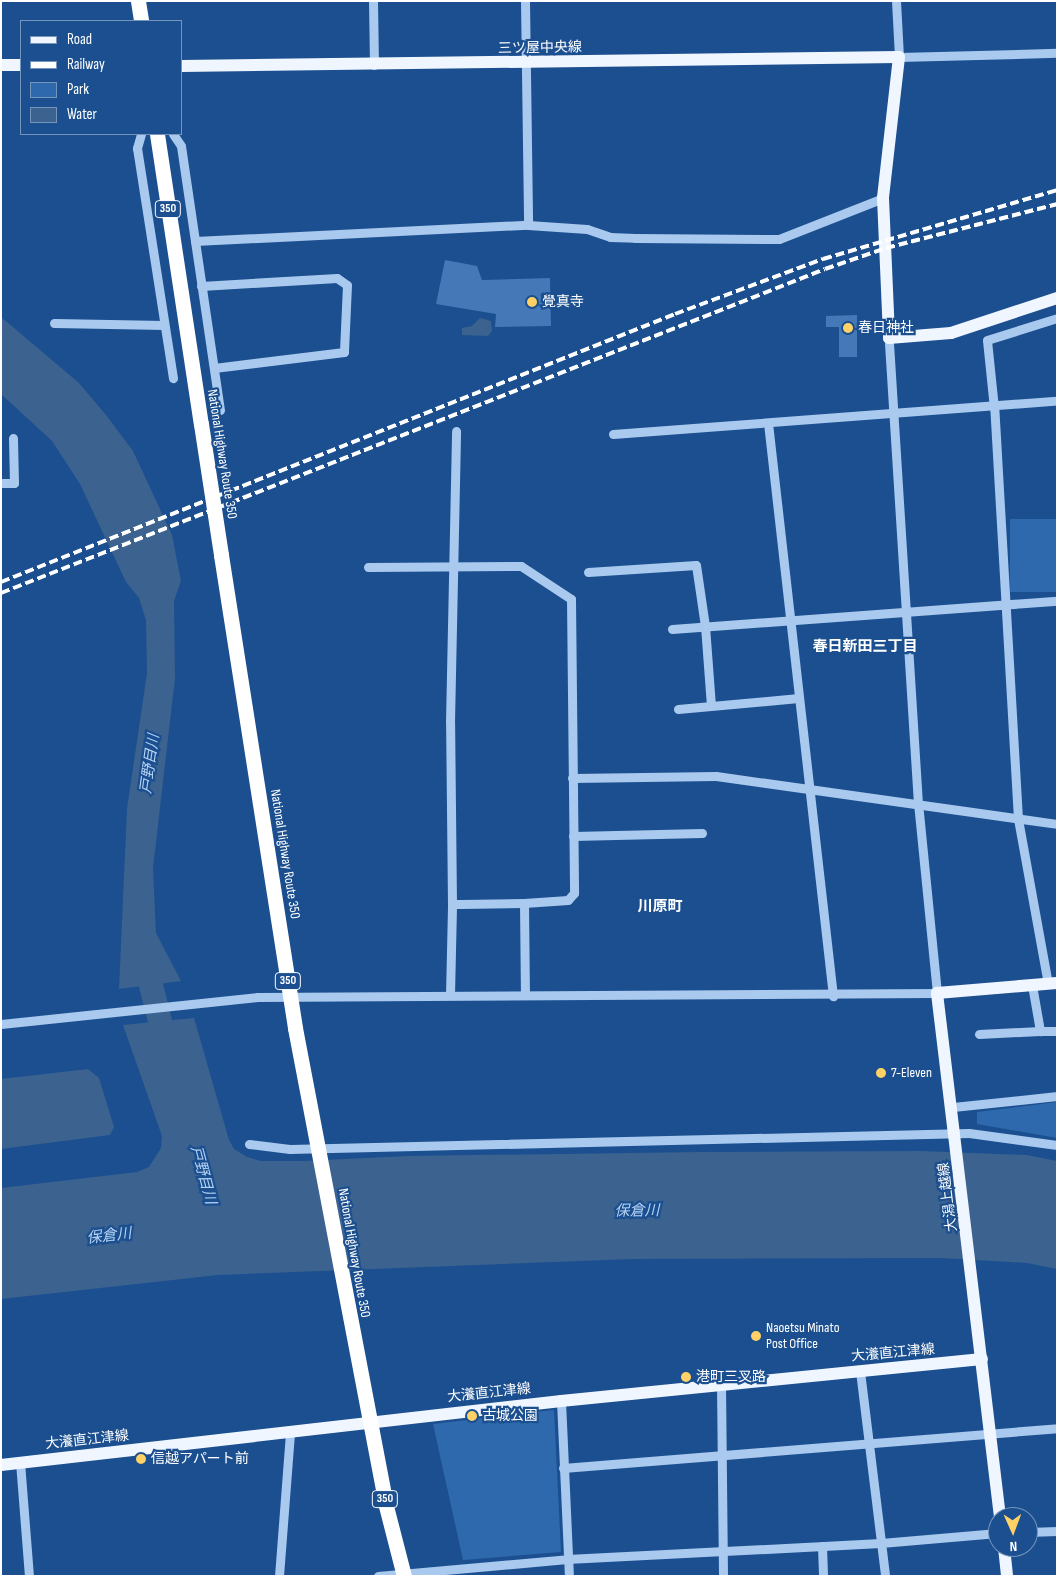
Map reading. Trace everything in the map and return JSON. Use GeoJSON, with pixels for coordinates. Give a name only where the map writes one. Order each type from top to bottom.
{"type":"FeatureCollection","features":[{"type":"Feature","properties":{"kind":"highway"},"geometry":{"type":"LineString","coordinates":[[138,1],[141,20]]}},
{"type":"Feature","properties":{"kind":"highway","name":"National Highway Route 350"},"geometry":{"type":"LineString","coordinates":[[157,135],[290,997],[386,1506],[404,1575]]}},
{"type":"Feature","properties":{"kind":"main road","name":"三ツ屋中央線"},"geometry":{"type":"LineString","coordinates":[[182,66],[899,57]]}},
{"type":"Feature","properties":{"kind":"main road"},"geometry":{"type":"LineString","coordinates":[[899,57],[886,147],[883,198],[889,338],[950,333],[1057,298]]}},
{"type":"Feature","properties":{"kind":"main road"},"geometry":{"type":"LineString","coordinates":[[1,65],[20,65]]}},
{"type":"Feature","properties":{"kind":"main road"},"geometry":{"type":"LineString","coordinates":[[937,993],[1053,983]]}},
{"type":"Feature","properties":{"kind":"main road","name":"大潟上越線"},"geometry":{"type":"LineString","coordinates":[[937,993],[953,1107],[999,1507]]}},
{"type":"Feature","properties":{"kind":"main road","name":"大瀁直江津線"},"geometry":{"type":"LineString","coordinates":[[1,1465],[370,1421],[721,1384],[982,1360]]}},
{"type":"Feature","properties":{"kind":"main road"},"geometry":{"type":"LineString","coordinates":[[1005,1557],[1007,1576]]}},
{"type":"Feature","properties":{"kind":"street"},"geometry":{"type":"LineString","coordinates":[[372,1],[374,65]]}},
{"type":"Feature","properties":{"kind":"street"},"geometry":{"type":"LineString","coordinates":[[525,1],[528,225]]}},
{"type":"Feature","properties":{"kind":"street"},"geometry":{"type":"LineString","coordinates":[[896,1],[899,57],[1057,53]]}},
{"type":"Feature","properties":{"kind":"street"},"geometry":{"type":"LineString","coordinates":[[141,135],[137,148],[173,378]]}},
{"type":"Feature","properties":{"kind":"street"},"geometry":{"type":"LineString","coordinates":[[174,135],[181,146],[220,410]]}},
{"type":"Feature","properties":{"kind":"street"},"geometry":{"type":"LineString","coordinates":[[195,241],[528,225],[587,229],[610,237],[779,239],[883,198]]}},
{"type":"Feature","properties":{"kind":"street"},"geometry":{"type":"LineString","coordinates":[[202,286],[337,278],[347,285],[344,352],[214,368]]}},
{"type":"Feature","properties":{"kind":"street"},"geometry":{"type":"LineString","coordinates":[[1053,983],[1018,819],[994,408],[987,340],[1057,318]]}},
{"type":"Feature","properties":{"kind":"street"},"geometry":{"type":"LineString","coordinates":[[54,323],[164,325]]}},
{"type":"Feature","properties":{"kind":"street"},"geometry":{"type":"LineString","coordinates":[[1,1024],[290,997],[525,995],[833,996],[937,993],[918,804],[904,613],[889,338]]}},
{"type":"Feature","properties":{"kind":"street"},"geometry":{"type":"LineString","coordinates":[[613,434],[994,408],[1057,400]]}},
{"type":"Feature","properties":{"kind":"street"},"geometry":{"type":"LineString","coordinates":[[768,423],[833,996]]}},
{"type":"Feature","properties":{"kind":"street"},"geometry":{"type":"LineString","coordinates":[[450,996],[452,904],[450,722],[456,566],[456,431]]}},
{"type":"Feature","properties":{"kind":"street"},"geometry":{"type":"LineString","coordinates":[[1,483],[14,483],[14,438]]}},
{"type":"Feature","properties":{"kind":"street"},"geometry":{"type":"LineString","coordinates":[[588,572],[696,565],[705,626],[711,706]]}},
{"type":"Feature","properties":{"kind":"street"},"geometry":{"type":"LineString","coordinates":[[368,566],[521,566],[571,599],[574,893],[568,900],[524,904],[452,904]]}},
{"type":"Feature","properties":{"kind":"street"},"geometry":{"type":"LineString","coordinates":[[672,629],[1057,601]]}},
{"type":"Feature","properties":{"kind":"street"},"geometry":{"type":"LineString","coordinates":[[678,709],[798,698]]}},
{"type":"Feature","properties":{"kind":"street"},"geometry":{"type":"LineString","coordinates":[[572,778],[716,776],[1057,824]]}},
{"type":"Feature","properties":{"kind":"street"},"geometry":{"type":"LineString","coordinates":[[573,836],[702,833]]}},
{"type":"Feature","properties":{"kind":"street"},"geometry":{"type":"LineString","coordinates":[[524,904],[525,995]]}},
{"type":"Feature","properties":{"kind":"street"},"geometry":{"type":"LineString","coordinates":[[1032,985],[1040,1032]]}},
{"type":"Feature","properties":{"kind":"street"},"geometry":{"type":"LineString","coordinates":[[979,1034],[1057,1031]]}},
{"type":"Feature","properties":{"kind":"street"},"geometry":{"type":"LineString","coordinates":[[953,1107],[1057,1096]]}},
{"type":"Feature","properties":{"kind":"street"},"geometry":{"type":"LineString","coordinates":[[249,1144],[260,1148],[319,1152],[765,1136],[956,1140],[969,1133],[1057,1145]]}},
{"type":"Feature","properties":{"kind":"street"},"geometry":{"type":"LineString","coordinates":[[860,1371],[885,1576]]}},
{"type":"Feature","properties":{"kind":"street"},"geometry":{"type":"LineString","coordinates":[[721,1384],[723,1576]]}},
{"type":"Feature","properties":{"kind":"street"},"geometry":{"type":"LineString","coordinates":[[561,1401],[566,1559],[569,1576]]}},
{"type":"Feature","properties":{"kind":"street"},"geometry":{"type":"LineString","coordinates":[[563,1468],[1057,1428]]}},
{"type":"Feature","properties":{"kind":"street"},"geometry":{"type":"LineString","coordinates":[[279,1576],[290,1432]]}},
{"type":"Feature","properties":{"kind":"street"},"geometry":{"type":"LineString","coordinates":[[20,1462],[29,1576]]}},
{"type":"Feature","properties":{"kind":"street"},"geometry":{"type":"LineString","coordinates":[[1038,1532],[1057,1531]]}},
{"type":"Feature","properties":{"kind":"street"},"geometry":{"type":"LineString","coordinates":[[378,1576],[566,1559],[881,1543],[988,1534]]}},
{"type":"Feature","properties":{"kind":"street"},"geometry":{"type":"LineString","coordinates":[[822,1546],[824,1576]]}},
{"type":"Feature","properties":{"kind":"green space"},"geometry":{"type":"Polygon","coordinates":[[[1010,519],[1057,519],[1057,592],[1010,592],[1010,519]]]}},
{"type":"Feature","properties":{"kind":"green space"},"geometry":{"type":"Polygon","coordinates":[[[1057,1102],[1057,1138],[977,1124],[977,1112],[1057,1102]]]}},
{"type":"Feature","properties":{"kind":"green space"},"geometry":{"type":"Polygon","coordinates":[[[554,1410],[561,1552],[463,1560],[433,1424],[554,1410]]]}},
{"type":"Feature","properties":{"kind":"water"},"geometry":{"type":"Polygon","coordinates":[[[1,317],[79,383],[106,415],[133,451],[172,535],[181,581],[174,601],[175,678],[153,868],[156,933],[181,981],[119,989],[127,809],[147,673],[146,620],[139,598],[126,582],[80,484],[52,441],[1,394],[1,317]]]}},
{"type":"Feature","properties":{"kind":"water"},"geometry":{"type":"Polygon","coordinates":[[[480,318],[491,321],[492,331],[488,336],[462,335],[462,328],[472,326],[480,318]]]}},
{"type":"Feature","properties":{"kind":"water","name":"保倉川"},"geometry":{"type":"Polygon","coordinates":[[[194,1018],[229,1140],[234,1149],[247,1157],[261,1161],[303,1161],[409,1156],[921,1151],[1027,1155],[1057,1161],[1057,1269],[1027,1263],[941,1258],[632,1259],[218,1275],[1,1299],[1,1188],[137,1172],[149,1167],[161,1148],[162,1136],[123,1025],[194,1018]]]}},
{"type":"Feature","properties":{"kind":"water"},"geometry":{"type":"Polygon","coordinates":[[[88,1069],[99,1078],[114,1127],[110,1135],[1,1149],[1,1079],[88,1069]]]}},
{"type":"Feature","properties":{"kind":"building"},"geometry":{"type":"Polygon","coordinates":[[[445,260],[477,266],[482,280],[550,278],[551,326],[495,327],[496,314],[436,304],[445,260]]]}},
{"type":"Feature","properties":{"kind":"building"},"geometry":{"type":"Polygon","coordinates":[[[857,315],[857,357],[839,357],[839,327],[826,327],[826,316],[857,315]]]}},
{"type":"Feature","properties":{"kind":"waterway","name":"戸野目川"},"geometry":{"type":"LineString","coordinates":[[143,954],[168,1053]]}},
{"type":"Feature","properties":{"kind":"railway"},"geometry":{"type":"LineString","coordinates":[[1,582],[675,314],[823,259],[1057,190]]}},
{"type":"Feature","properties":{"kind":"railway"},"geometry":{"type":"LineString","coordinates":[[1,593],[825,269],[886,248],[1057,204]]}},
{"type":"Feature","properties":{"kind":"place","name":"覺真寺"},"geometry":{"type":"Point","coordinates":[532,302]}},
{"type":"Feature","properties":{"kind":"place","name":"春日神社"},"geometry":{"type":"Point","coordinates":[848,328]}},
{"type":"Feature","properties":{"kind":"place","name":"7-Eleven"},"geometry":{"type":"Point","coordinates":[881,1073]}},
{"type":"Feature","properties":{"kind":"place","name":"Naoetsu Minato Post Office"},"geometry":{"type":"Point","coordinates":[756,1336]}},
{"type":"Feature","properties":{"kind":"place","name":"港町三叉路"},"geometry":{"type":"Point","coordinates":[686,1377]}},
{"type":"Feature","properties":{"kind":"place","name":"古城公園"},"geometry":{"type":"Point","coordinates":[472,1416]}},
{"type":"Feature","properties":{"kind":"place","name":"信越アパート前"},"geometry":{"type":"Point","coordinates":[141,1459]}},
{"type":"Feature","properties":{"kind":"district","name":"春日新田三丁目"},"geometry":{"type":"Point","coordinates":[865,647]}},
{"type":"Feature","properties":{"kind":"district","name":"川原町"},"geometry":{"type":"Point","coordinates":[660,907]}}]}
